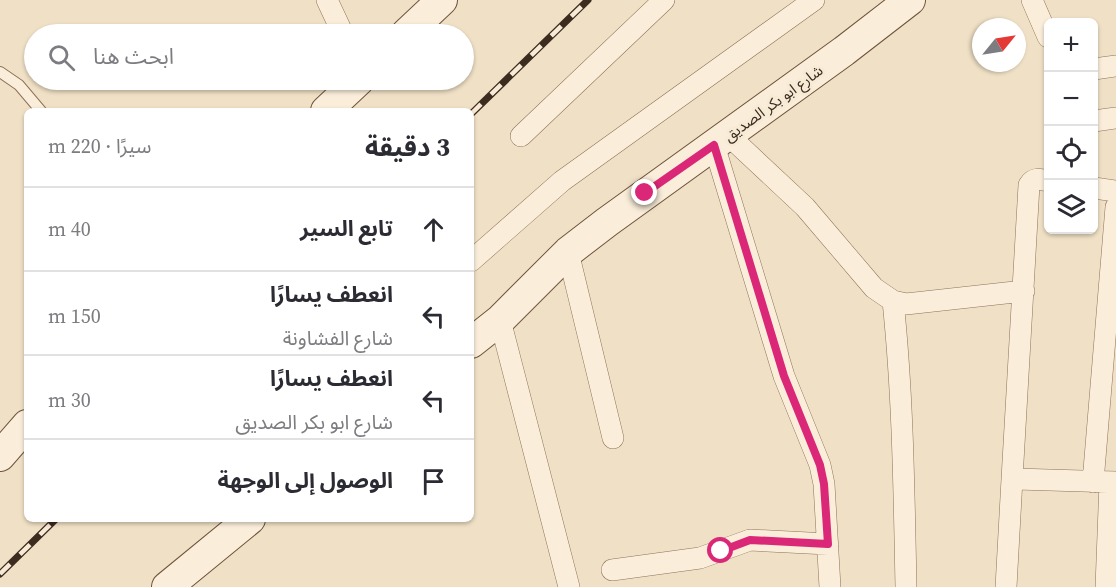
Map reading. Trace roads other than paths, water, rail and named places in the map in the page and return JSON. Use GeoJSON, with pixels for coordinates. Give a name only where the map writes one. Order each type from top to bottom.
{"type":"FeatureCollection","features":[{"type":"Feature","properties":{"kind":"street"},"geometry":{"type":"LineString","coordinates":[[327,0],[338,24]]}},
{"type":"Feature","properties":{"kind":"street"},"geometry":{"type":"LineString","coordinates":[[417,24],[442,0]]}},
{"type":"Feature","properties":{"kind":"street"},"geometry":{"type":"LineString","coordinates":[[521,136],[664,0]]}},
{"type":"Feature","properties":{"kind":"street"},"geometry":{"type":"LineString","coordinates":[[474,258],[562,181],[814,0]]}},
{"type":"Feature","properties":{"kind":"street","name":"شارع ابو بكر الصديق"},"geometry":{"type":"LineString","coordinates":[[474,341],[500,320],[568,252],[645,193],[865,36],[910,0]]}},
{"type":"Feature","properties":{"kind":"street"},"geometry":{"type":"LineString","coordinates":[[1032,0],[1044,28]]}},
{"type":"Feature","properties":{"kind":"street"},"geometry":{"type":"LineString","coordinates":[[1098,68],[1116,66]]}},
{"type":"Feature","properties":{"kind":"street"},"geometry":{"type":"LineString","coordinates":[[329,108],[348,90]]}},
{"type":"Feature","properties":{"kind":"street"},"geometry":{"type":"LineString","coordinates":[[1098,120],[1116,118]]}},
{"type":"Feature","properties":{"kind":"street"},"geometry":{"type":"LineString","coordinates":[[721,140],[805,207],[874,288],[893,301],[906,304],[1024,291]]}},
{"type":"Feature","properties":{"kind":"street"},"geometry":{"type":"LineString","coordinates":[[721,140],[784,376],[820,465],[824,484],[830,587]]}},
{"type":"Feature","properties":{"kind":"street"},"geometry":{"type":"LineString","coordinates":[[1006,587],[1029,185],[1032,180],[1044,180]]}},
{"type":"Feature","properties":{"kind":"street"},"geometry":{"type":"LineString","coordinates":[[1098,189],[1116,191]]}},
{"type":"Feature","properties":{"kind":"street"},"geometry":{"type":"LineString","coordinates":[[1106,587],[1106,482],[1116,207]]}},
{"type":"Feature","properties":{"kind":"street"},"geometry":{"type":"LineString","coordinates":[[568,252],[613,438]]}},
{"type":"Feature","properties":{"kind":"street"},"geometry":{"type":"LineString","coordinates":[[893,301],[900,362],[906,587]]}},
{"type":"Feature","properties":{"kind":"street"},"geometry":{"type":"LineString","coordinates":[[500,320],[569,587]]}},
{"type":"Feature","properties":{"kind":"street"},"geometry":{"type":"LineString","coordinates":[[0,456],[24,428]]}},
{"type":"Feature","properties":{"kind":"street"},"geometry":{"type":"LineString","coordinates":[[1012,479],[1106,482]]}},
{"type":"Feature","properties":{"kind":"street"},"geometry":{"type":"LineString","coordinates":[[166,587],[192,577],[247,522]]}},
{"type":"Feature","properties":{"kind":"street"},"geometry":{"type":"LineString","coordinates":[[612,570],[700,558],[750,540],[828,544]]}},
{"type":"Feature","properties":{"kind":"lane"},"geometry":{"type":"LineString","coordinates":[[0,72],[19,86],[37,108]]}},
{"type":"Feature","properties":{"kind":"railway"},"geometry":{"type":"LineString","coordinates":[[474,111],[588,0]]}},
{"type":"Feature","properties":{"kind":"railway"},"geometry":{"type":"LineString","coordinates":[[0,574],[53,522]]}}]}
